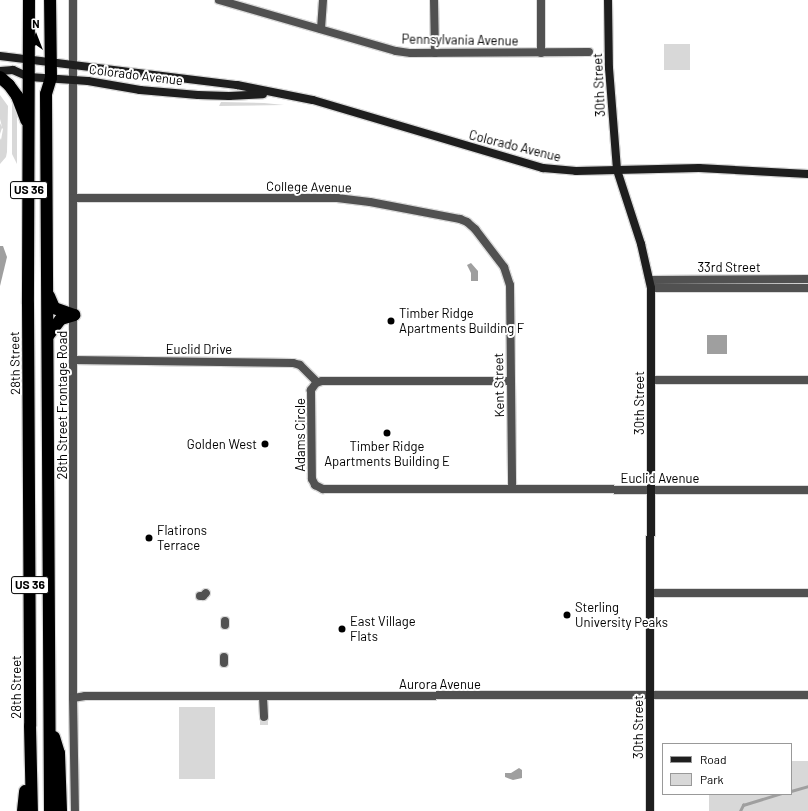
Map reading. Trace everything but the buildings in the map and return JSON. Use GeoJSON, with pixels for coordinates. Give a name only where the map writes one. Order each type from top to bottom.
{"type":"FeatureCollection","features":[{"type":"Feature","properties":{"kind":"highway","name":"28th Street"},"geometry":{"type":"LineString","coordinates":[[30,0],[30,726]]}},
{"type":"Feature","properties":{"kind":"highway","name":"US 36"},"geometry":{"type":"LineString","coordinates":[[50,811],[51,724],[46,94],[51,78],[51,1]]}},
{"type":"Feature","properties":{"kind":"highway"},"geometry":{"type":"LineString","coordinates":[[0,77],[9,85],[17,96],[29,126]]}},
{"type":"Feature","properties":{"kind":"highway"},"geometry":{"type":"LineString","coordinates":[[48,295],[54,308],[74,315]]}},
{"type":"Feature","properties":{"kind":"highway"},"geometry":{"type":"LineString","coordinates":[[48,336],[61,319],[74,315]]}},
{"type":"Feature","properties":{"kind":"highway"},"geometry":{"type":"LineString","coordinates":[[51,724],[59,753],[61,811]]}},
{"type":"Feature","properties":{"kind":"highway","name":"US 36"},"geometry":{"type":"LineString","coordinates":[[30,726],[32,811]]}},
{"type":"Feature","properties":{"kind":"highway"},"geometry":{"type":"LineString","coordinates":[[23,811],[30,726]]}},
{"type":"Feature","properties":{"kind":"main road","name":"30th Street"},"geometry":{"type":"LineString","coordinates":[[608,0],[610,68],[617,170],[641,244],[650,284],[650,811]]}},
{"type":"Feature","properties":{"kind":"main road","name":"Colorado Avenue"},"geometry":{"type":"LineString","coordinates":[[0,56],[237,85],[313,100],[543,168],[576,171],[698,168],[808,174]]}},
{"type":"Feature","properties":{"kind":"main road","name":"Colorado Avenue"},"geometry":{"type":"LineString","coordinates":[[0,71],[17,70],[29,76],[88,81],[140,90],[214,96],[272,93]]}},
{"type":"Feature","properties":{"kind":"street","name":"28th Street Frontage Road"},"geometry":{"type":"LineString","coordinates":[[73,0],[75,81],[73,360],[73,698],[75,811]]}},
{"type":"Feature","properties":{"kind":"street","name":"Pennsylvania Avenue"},"geometry":{"type":"LineString","coordinates":[[219,0],[396,51],[435,53],[589,52]]}},
{"type":"Feature","properties":{"kind":"street"},"geometry":{"type":"LineString","coordinates":[[321,29],[323,0]]}},
{"type":"Feature","properties":{"kind":"street"},"geometry":{"type":"LineString","coordinates":[[434,0],[435,53]]}},
{"type":"Feature","properties":{"kind":"street"},"geometry":{"type":"LineString","coordinates":[[540,0],[540,53]]}},
{"type":"Feature","properties":{"kind":"street","name":"College Avenue"},"geometry":{"type":"LineString","coordinates":[[74,198],[336,198],[370,202],[460,219],[467,222],[477,231],[504,267],[510,282]]}},
{"type":"Feature","properties":{"kind":"street","name":"33rd Street"},"geometry":{"type":"LineString","coordinates":[[650,284],[808,279]]}},
{"type":"Feature","properties":{"kind":"street","name":"Kent Street"},"geometry":{"type":"LineString","coordinates":[[510,282],[512,489]]}},
{"type":"Feature","properties":{"kind":"street","name":"33rd Street"},"geometry":{"type":"LineString","coordinates":[[650,284],[808,288]]}},
{"type":"Feature","properties":{"kind":"street","name":"Euclid Drive"},"geometry":{"type":"LineString","coordinates":[[73,360],[293,363],[300,365],[317,382]]}},
{"type":"Feature","properties":{"kind":"street"},"geometry":{"type":"LineString","coordinates":[[651,380],[808,380]]}},
{"type":"Feature","properties":{"kind":"street","name":"Adams Circle"},"geometry":{"type":"LineString","coordinates":[[511,381],[317,382],[311,390],[311,472],[315,485],[323,489],[512,489]]}},
{"type":"Feature","properties":{"kind":"street","name":"Euclid Avenue"},"geometry":{"type":"LineString","coordinates":[[512,489],[808,490]]}},
{"type":"Feature","properties":{"kind":"street"},"geometry":{"type":"LineString","coordinates":[[650,593],[808,593]]}},
{"type":"Feature","properties":{"kind":"street","name":"Aurora Avenue"},"geometry":{"type":"LineString","coordinates":[[73,698],[85,696],[263,697],[808,695]]}},
{"type":"Feature","properties":{"kind":"street"},"geometry":{"type":"LineString","coordinates":[[263,697],[264,716]]}},
{"type":"Feature","properties":{"kind":"green space"},"geometry":{"type":"Polygon","coordinates":[[[664,44],[690,44],[690,70],[664,70],[664,44]]]}},
{"type":"Feature","properties":{"kind":"green space"},"geometry":{"type":"Polygon","coordinates":[[[0,95],[8,106],[7,152],[6,157],[0,164],[0,138],[1,140],[3,129],[2,128],[0,134],[0,123],[2,127],[0,119],[0,95]]]}},
{"type":"Feature","properties":{"kind":"green space"},"geometry":{"type":"Polygon","coordinates":[[[12,100],[15,105],[17,116],[17,164],[12,154],[12,100]]]}},
{"type":"Feature","properties":{"kind":"green space"},"geometry":{"type":"Polygon","coordinates":[[[221,102],[264,103],[284,105],[219,106],[221,102]]]}},
{"type":"Feature","properties":{"kind":"green space"},"geometry":{"type":"Polygon","coordinates":[[[179,707],[215,707],[215,779],[179,779],[179,707]]]}},
{"type":"Feature","properties":{"kind":"green space"},"geometry":{"type":"Polygon","coordinates":[[[792,761],[808,761],[808,811],[709,811],[709,795],[792,795],[792,761]]]}},
{"type":"Feature","properties":{"kind":"shaded area"},"geometry":{"type":"Polygon","coordinates":[[[0,246],[3,246],[7,257],[0,286],[0,246]]]}},
{"type":"Feature","properties":{"kind":"shaded area"},"geometry":{"type":"Polygon","coordinates":[[[471,263],[478,271],[478,281],[471,281],[471,273],[467,265],[471,263]]]}},
{"type":"Feature","properties":{"kind":"shaded area"},"geometry":{"type":"Polygon","coordinates":[[[707,335],[727,335],[727,354],[707,354],[707,335]]]}},
{"type":"Feature","properties":{"kind":"shaded area"},"geometry":{"type":"Polygon","coordinates":[[[519,768],[522,770],[522,778],[513,780],[505,777],[505,773],[511,773],[519,768]]]}},
{"type":"Feature","properties":{"kind":"waterway"},"geometry":{"type":"LineString","coordinates":[[792,791],[808,786]]}},
{"type":"Feature","properties":{"kind":"waterway"},"geometry":{"type":"LineString","coordinates":[[740,811],[743,805],[777,795]]}},
{"type":"Feature","properties":{"kind":"tunnel"},"geometry":{"type":"LineString","coordinates":[[264,717],[264,725]]}},
{"type":"Feature","properties":{"kind":"place","name":"Timber Ridge Apartments Building F"},"geometry":{"type":"Point","coordinates":[391,321]}},
{"type":"Feature","properties":{"kind":"place","name":"Timber Ridge Apartments Building E"},"geometry":{"type":"Point","coordinates":[387,433]}},
{"type":"Feature","properties":{"kind":"place","name":"Golden West"},"geometry":{"type":"Point","coordinates":[265,444]}},
{"type":"Feature","properties":{"kind":"place","name":"Flatirons Terrace"},"geometry":{"type":"Point","coordinates":[149,538]}},
{"type":"Feature","properties":{"kind":"place","name":"Sterling University Peaks"},"geometry":{"type":"Point","coordinates":[567,615]}},
{"type":"Feature","properties":{"kind":"place","name":"East Village Flats"},"geometry":{"type":"Point","coordinates":[342,629]}}]}
